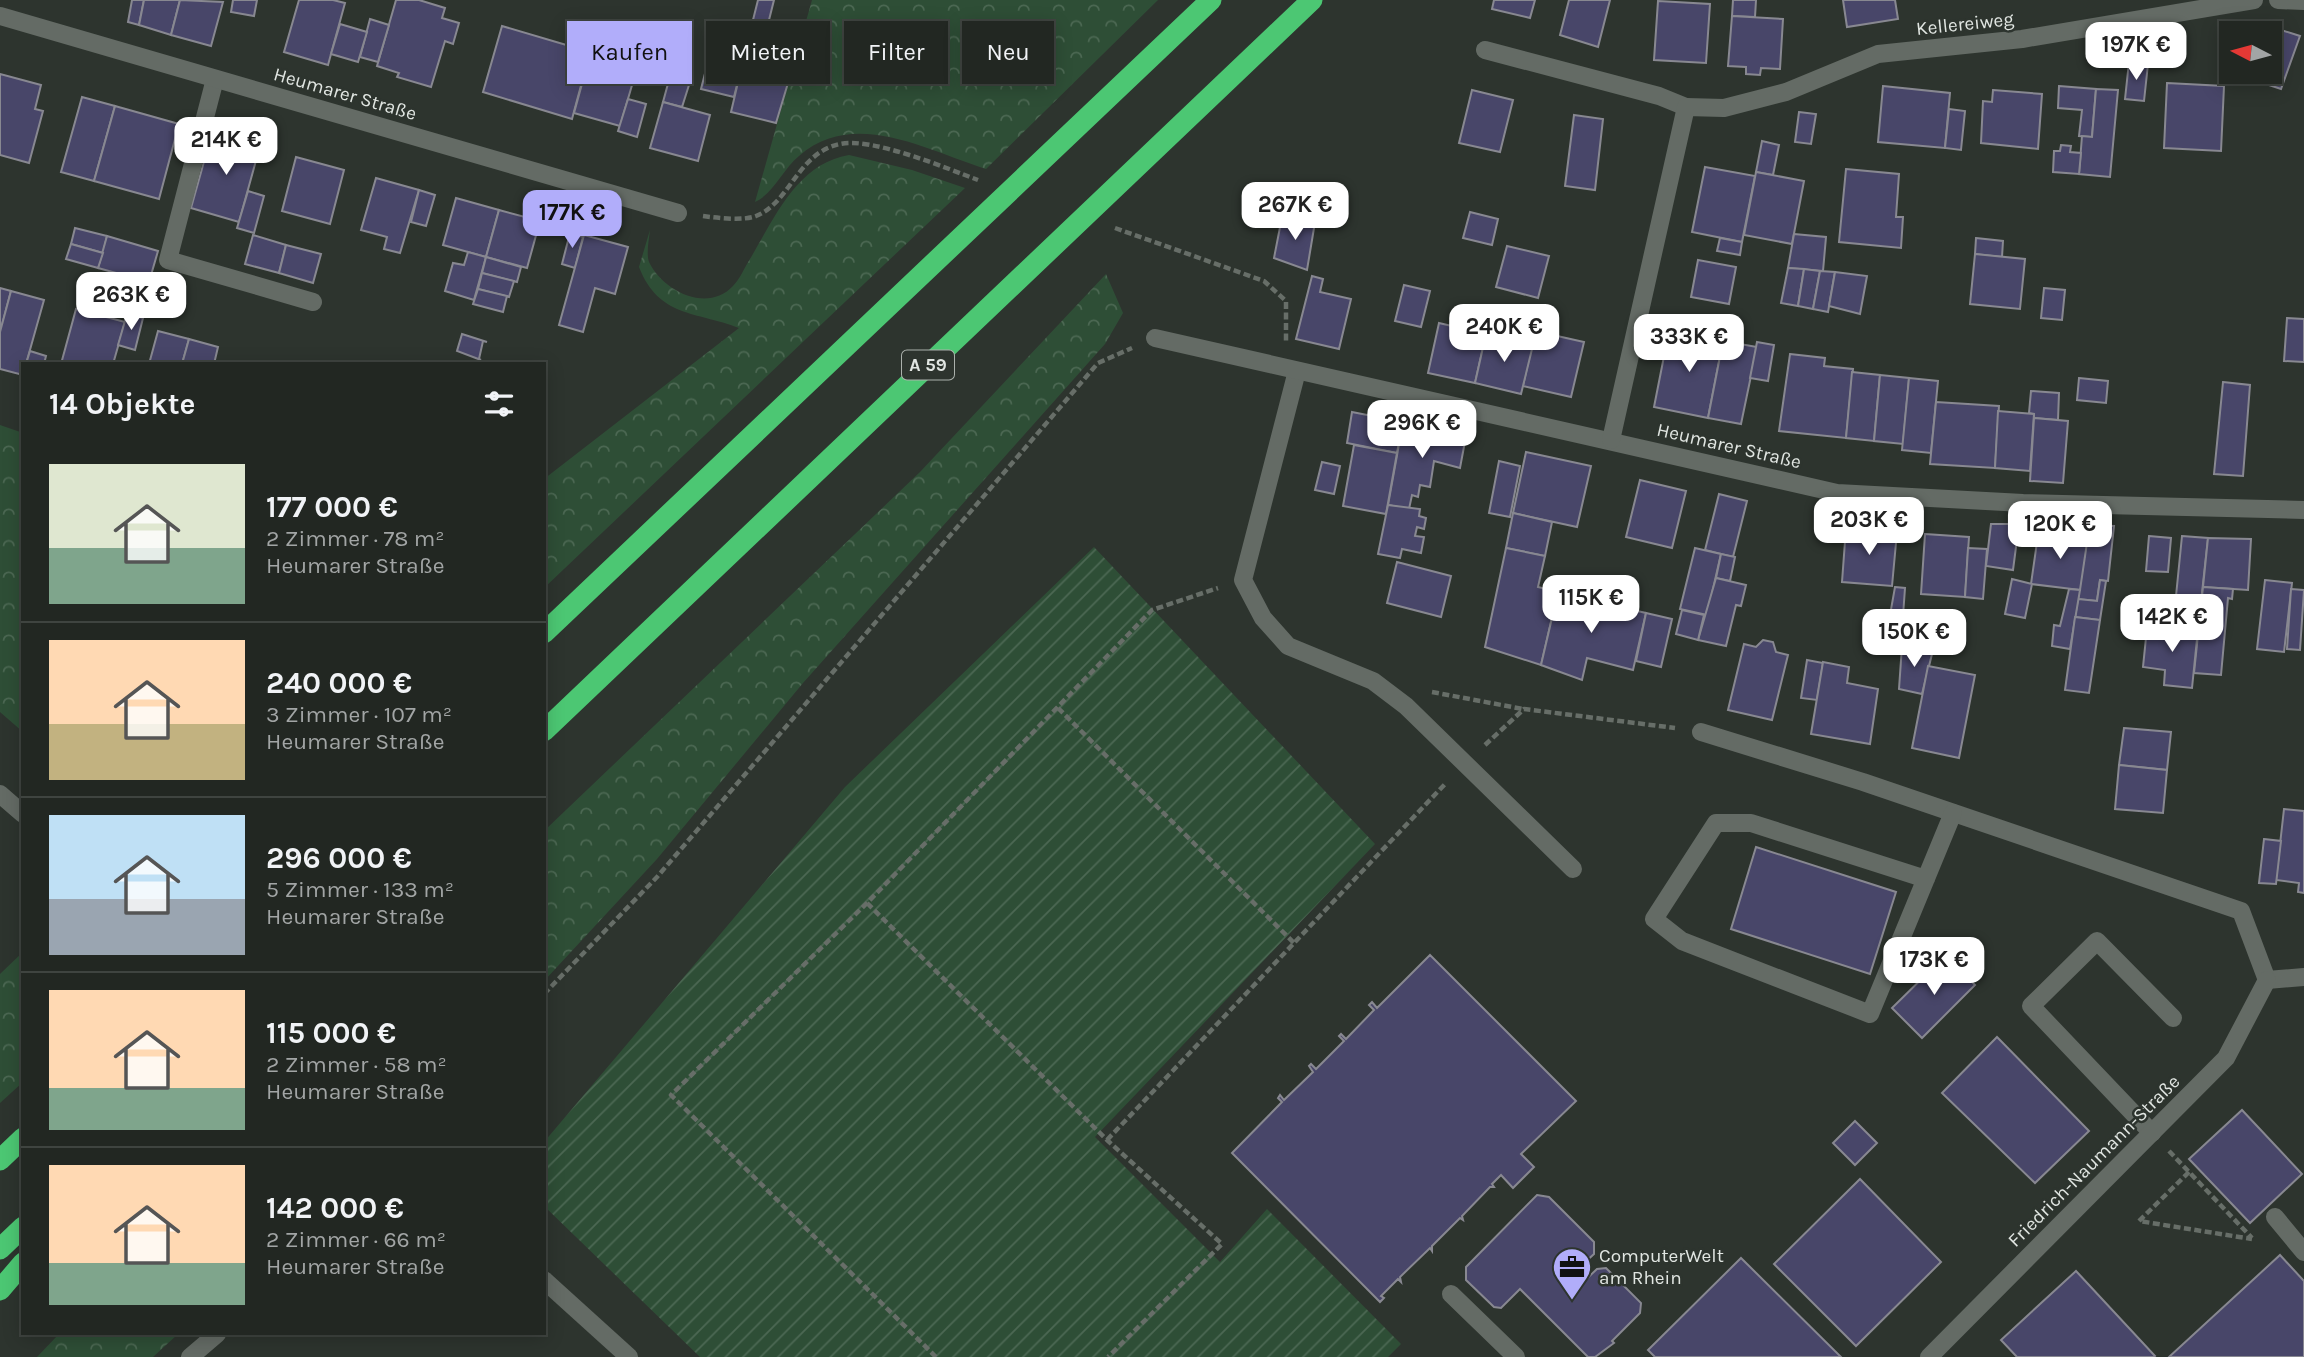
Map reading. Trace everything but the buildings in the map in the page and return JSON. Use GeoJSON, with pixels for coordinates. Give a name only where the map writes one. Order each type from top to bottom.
{"type":"FeatureCollection","features":[{"type":"Feature","properties":{"kind":"highway"},"geometry":{"type":"LineString","coordinates":[[546,632],[1211,0]]}},
{"type":"Feature","properties":{"kind":"highway","name":"A 59"},"geometry":{"type":"LineString","coordinates":[[546,730],[1312,0]]}},
{"type":"Feature","properties":{"kind":"highway"},"geometry":{"type":"LineString","coordinates":[[0,1160],[21,1140]]}},
{"type":"Feature","properties":{"kind":"highway"},"geometry":{"type":"LineString","coordinates":[[0,1249],[21,1229]]}},
{"type":"Feature","properties":{"kind":"highway"},"geometry":{"type":"LineString","coordinates":[[0,1290],[21,1265]]}},
{"type":"Feature","properties":{"kind":"street","name":"Kellereiweg"},"geometry":{"type":"LineString","coordinates":[[1485,50],[1659,96],[1686,107],[1724,108],[1786,92],[1878,54],[2022,39],[2254,0]]}},
{"type":"Feature","properties":{"kind":"street"},"geometry":{"type":"LineString","coordinates":[[2278,0],[2304,1]]}},
{"type":"Feature","properties":{"kind":"street","name":"Heumarer Straße"},"geometry":{"type":"LineString","coordinates":[[0,16],[678,213]]}},
{"type":"Feature","properties":{"kind":"street"},"geometry":{"type":"LineString","coordinates":[[215,79],[168,260],[313,302]]}},
{"type":"Feature","properties":{"kind":"street"},"geometry":{"type":"LineString","coordinates":[[1611,440],[1686,107]]}},
{"type":"Feature","properties":{"kind":"street","name":"Heumarer Straße"},"geometry":{"type":"LineString","coordinates":[[1155,338],[1837,493],[2023,503],[2304,509]]}},
{"type":"Feature","properties":{"kind":"street"},"geometry":{"type":"LineString","coordinates":[[1289,369],[1243,580],[1263,618],[1289,646],[1373,681],[1406,706],[1573,869]]}},
{"type":"Feature","properties":{"kind":"street"},"geometry":{"type":"LineString","coordinates":[[1701,732],[1954,813],[2241,911],[2267,980],[2304,977]]}},
{"type":"Feature","properties":{"kind":"street"},"geometry":{"type":"LineString","coordinates":[[0,794],[21,812]]}},
{"type":"Feature","properties":{"kind":"street"},"geometry":{"type":"LineString","coordinates":[[1926,879],[1751,823],[1716,822],[1654,919],[1682,941],[1870,1014],[1954,813]]}},
{"type":"Feature","properties":{"kind":"street"},"geometry":{"type":"LineString","coordinates":[[2152,1133],[2031,1006],[2097,941],[2173,1018]]}},
{"type":"Feature","properties":{"kind":"street","name":"Friedrich-Naumann-Straße"},"geometry":{"type":"LineString","coordinates":[[1929,1357],[2226,1058],[2267,980]]}},
{"type":"Feature","properties":{"kind":"street"},"geometry":{"type":"LineString","coordinates":[[2275,1217],[2304,1252]]}},
{"type":"Feature","properties":{"kind":"street"},"geometry":{"type":"LineString","coordinates":[[546,1282],[629,1357]]}},
{"type":"Feature","properties":{"kind":"street"},"geometry":{"type":"LineString","coordinates":[[1451,1294],[1516,1357]]}},
{"type":"Feature","properties":{"kind":"street"},"geometry":{"type":"LineString","coordinates":[[190,1357],[216,1335]]}},
{"type":"Feature","properties":{"kind":"path"},"geometry":{"type":"LineString","coordinates":[[678,213],[709,217],[755,217],[770,206],[807,161],[839,144]]}},
{"type":"Feature","properties":{"kind":"path"},"geometry":{"type":"LineString","coordinates":[[1245,274],[1264,281],[1286,301],[1289,369]]}},
{"type":"Feature","properties":{"kind":"path"},"geometry":{"type":"LineString","coordinates":[[546,992],[666,867],[1098,363],[1155,338]]}},
{"type":"Feature","properties":{"kind":"path"},"geometry":{"type":"LineString","coordinates":[[936,1357],[671,1095],[867,903],[1152,610],[1243,580]]}},
{"type":"Feature","properties":{"kind":"path"},"geometry":{"type":"LineString","coordinates":[[1423,690],[1524,709],[1567,712],[1701,732]]}},
{"type":"Feature","properties":{"kind":"path"},"geometry":{"type":"LineString","coordinates":[[1058,708],[1295,944]]}},
{"type":"Feature","properties":{"kind":"path"},"geometry":{"type":"LineString","coordinates":[[1107,1140],[1465,763],[1524,709]]}},
{"type":"Feature","properties":{"kind":"path"},"geometry":{"type":"LineString","coordinates":[[867,903],[1107,1140],[1222,1244],[1108,1357]]}},
{"type":"Feature","properties":{"kind":"path"},"geometry":{"type":"LineString","coordinates":[[2152,1133],[2252,1239]]}},
{"type":"Feature","properties":{"kind":"path"},"geometry":{"type":"LineString","coordinates":[[2189,1172],[2139,1221],[2252,1239]]}},
{"type":"Feature","properties":{"kind":"path"},"geometry":{"type":"LineString","coordinates":[[2252,1239],[2275,1217]]}},
{"type":"Feature","properties":{"kind":"green space"},"geometry":{"type":"Polygon","coordinates":[[[812,0],[1158,0],[986,169],[891,137],[843,135],[820,142],[799,156],[767,193],[755,202],[788,84],[830,84],[830,21],[806,21],[812,0]]]}},
{"type":"Feature","properties":{"kind":"green space"},"geometry":{"type":"Polygon","coordinates":[[[849,155],[912,170],[965,188],[546,586],[546,477],[739,328],[680,310],[657,296],[647,284],[639,267],[650,230],[649,262],[664,282],[686,295],[698,298],[711,298],[722,294],[737,281],[776,213],[800,182],[830,161],[849,155]]]}},
{"type":"Feature","properties":{"kind":"green space"},"geometry":{"type":"Polygon","coordinates":[[[1106,274],[1123,313],[1105,344],[803,683],[657,859],[546,979],[546,829],[920,472],[1106,274]]]}},
{"type":"Feature","properties":{"kind":"green space"},"geometry":{"type":"Polygon","coordinates":[[[0,425],[21,432],[21,730],[0,712],[0,425]]]}},
{"type":"Feature","properties":{"kind":"green space"},"geometry":{"type":"Polygon","coordinates":[[[1094,547],[1375,844],[1095,1137],[1220,1262],[1267,1209],[1401,1344],[1388,1357],[700,1357],[546,1208],[546,1140],[845,787],[1094,547]]]}},
{"type":"Feature","properties":{"kind":"green space"},"geometry":{"type":"Polygon","coordinates":[[[21,954],[21,1084],[0,1103],[0,974],[21,954]]]}},
{"type":"Feature","properties":{"kind":"green space"},"geometry":{"type":"Polygon","coordinates":[[[58,1335],[177,1335],[153,1357],[37,1357],[58,1335]]]}},
{"type":"Feature","properties":{"kind":"place","name":"ComputerWelt am Rhein"},"geometry":{"type":"Point","coordinates":[1572,1301]}}]}
